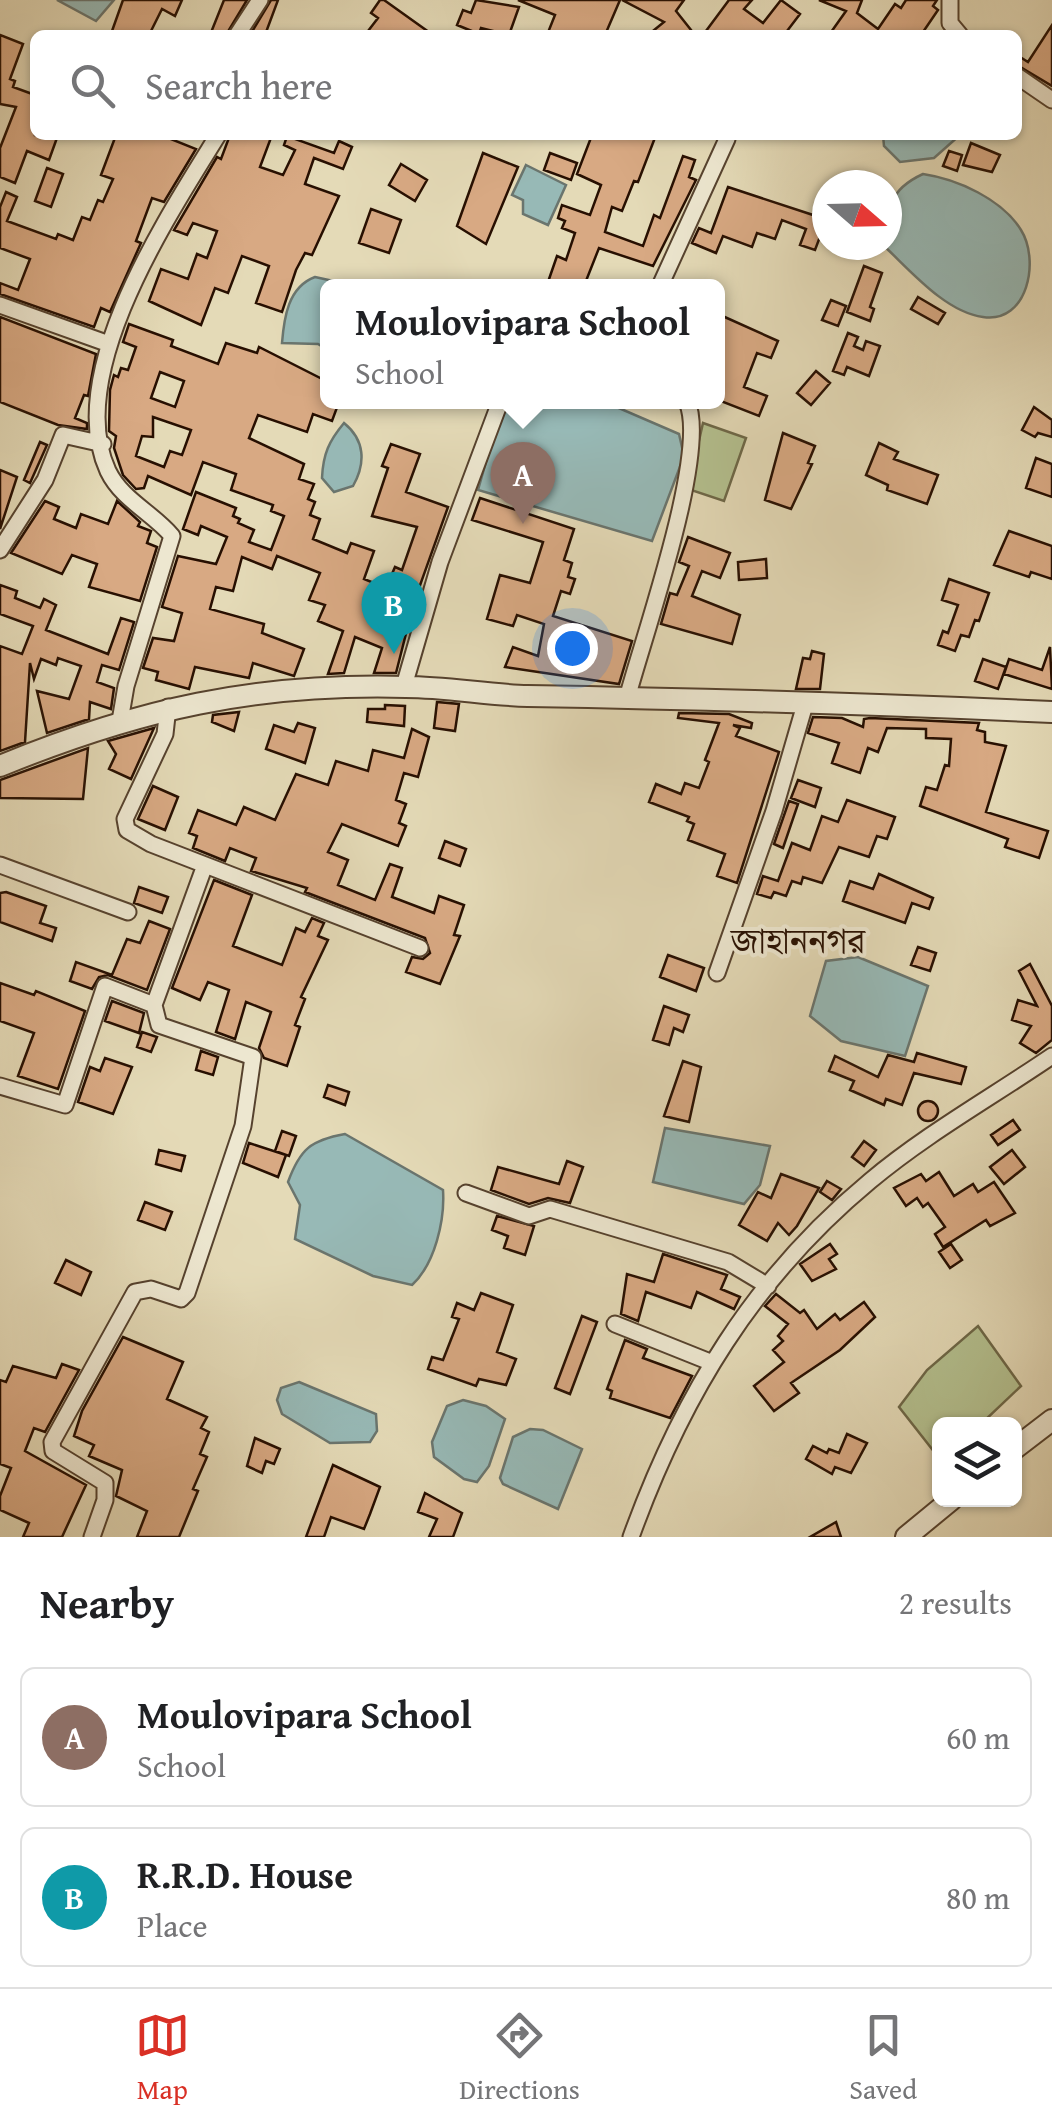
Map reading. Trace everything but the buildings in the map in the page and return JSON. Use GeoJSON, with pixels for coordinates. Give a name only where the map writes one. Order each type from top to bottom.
{"type":"FeatureCollection","features":[{"type":"Feature","properties":{"kind":"street"},"geometry":{"type":"LineString","coordinates":[[240,30],[260,0]]}},
{"type":"Feature","properties":{"kind":"street"},"geometry":{"type":"LineString","coordinates":[[950,0],[950,23],[956,30]]}},
{"type":"Feature","properties":{"kind":"street"},"geometry":{"type":"LineString","coordinates":[[1022,79],[1052,100]]}},
{"type":"Feature","properties":{"kind":"street"},"geometry":{"type":"LineString","coordinates":[[120,721],[126,686],[172,536],[122,490],[108,470],[98,396],[109,344],[160,228],[215,140]]}},
{"type":"Feature","properties":{"kind":"street"},"geometry":{"type":"LineString","coordinates":[[663,279],[726,140]]}},
{"type":"Feature","properties":{"kind":"street"},"geometry":{"type":"LineString","coordinates":[[0,305],[109,344]]}},
{"type":"Feature","properties":{"kind":"street"},"geometry":{"type":"LineString","coordinates":[[404,686],[440,562],[497,409]]}},
{"type":"Feature","properties":{"kind":"street"},"geometry":{"type":"LineString","coordinates":[[628,695],[690,464],[695,419],[691,409]]}},
{"type":"Feature","properties":{"kind":"street"},"geometry":{"type":"LineString","coordinates":[[0,550],[45,480],[63,435],[103,444]]}},
{"type":"Feature","properties":{"kind":"street"},"geometry":{"type":"LineString","coordinates":[[0,766],[168,707],[259,691],[404,686],[524,696],[628,695],[1052,712]]}},
{"type":"Feature","properties":{"kind":"street"},"geometry":{"type":"LineString","coordinates":[[716,972],[774,811],[806,701]]}},
{"type":"Feature","properties":{"kind":"street"},"geometry":{"type":"LineString","coordinates":[[168,707],[165,734],[130,802],[124,825],[150,844],[420,948]]}},
{"type":"Feature","properties":{"kind":"street"},"geometry":{"type":"LineString","coordinates":[[0,865],[128,912]]}},
{"type":"Feature","properties":{"kind":"street"},"geometry":{"type":"LineString","coordinates":[[92,1537],[106,1500],[105,1483],[53,1451],[52,1442],[135,1292],[151,1289],[182,1298],[187,1293],[243,1126],[253,1057],[159,1025],[154,1005],[205,865]]}},
{"type":"Feature","properties":{"kind":"street"},"geometry":{"type":"LineString","coordinates":[[0,1086],[64,1105],[105,986],[154,1005]]}},
{"type":"Feature","properties":{"kind":"street"},"geometry":{"type":"LineString","coordinates":[[631,1537],[672,1434],[710,1362],[811,1235],[872,1179],[1052,1056]]}},
{"type":"Feature","properties":{"kind":"street"},"geometry":{"type":"LineString","coordinates":[[466,1193],[529,1216],[550,1209],[728,1262],[768,1286]]}},
{"type":"Feature","properties":{"kind":"street"},"geometry":{"type":"LineString","coordinates":[[615,1324],[710,1362]]}},
{"type":"Feature","properties":{"kind":"street"},"geometry":{"type":"LineString","coordinates":[[1022,1443],[1052,1420]]}},
{"type":"Feature","properties":{"kind":"street"},"geometry":{"type":"LineString","coordinates":[[906,1537],[943,1507]]}},
{"type":"Feature","properties":{"kind":"green space"},"geometry":{"type":"Polygon","coordinates":[[[703,423],[746,438],[724,501],[688,489],[703,423]]]}},
{"type":"Feature","properties":{"kind":"green space"},"geometry":{"type":"Polygon","coordinates":[[[978,1326],[1021,1386],[988,1417],[932,1417],[932,1449],[899,1407],[927,1370],[978,1326]]]}},
{"type":"Feature","properties":{"kind":"water"},"geometry":{"type":"Polygon","coordinates":[[[57,0],[114,0],[96,21],[57,0]]]}},
{"type":"Feature","properties":{"kind":"water"},"geometry":{"type":"Polygon","coordinates":[[[883,140],[954,140],[934,158],[900,162],[884,146],[883,140]]]}},
{"type":"Feature","properties":{"kind":"water"},"geometry":{"type":"Polygon","coordinates":[[[526,165],[566,185],[548,225],[523,214],[523,200],[512,195],[526,165]]]}},
{"type":"Feature","properties":{"kind":"water"},"geometry":{"type":"Polygon","coordinates":[[[923,174],[950,180],[991,200],[1013,219],[1027,243],[1029,273],[1020,300],[1011,311],[998,317],[983,317],[955,307],[899,260],[902,188],[923,174]]]}},
{"type":"Feature","properties":{"kind":"water"},"geometry":{"type":"Polygon","coordinates":[[[315,277],[324,279],[320,279],[320,345],[282,343],[293,296],[315,277]]]}},
{"type":"Feature","properties":{"kind":"water"},"geometry":{"type":"Polygon","coordinates":[[[501,409],[621,409],[679,434],[684,456],[652,541],[478,490],[501,409]]]}},
{"type":"Feature","properties":{"kind":"water"},"geometry":{"type":"Polygon","coordinates":[[[344,423],[360,444],[360,469],[353,486],[334,492],[322,478],[323,469],[328,448],[344,423]]]}},
{"type":"Feature","properties":{"kind":"water"},"geometry":{"type":"Polygon","coordinates":[[[858,957],[928,986],[905,1056],[841,1041],[810,1016],[826,961],[858,957]]]}},
{"type":"Feature","properties":{"kind":"water"},"geometry":{"type":"Polygon","coordinates":[[[665,1128],[770,1146],[760,1185],[744,1204],[653,1182],[665,1128]]]}},
{"type":"Feature","properties":{"kind":"water"},"geometry":{"type":"Polygon","coordinates":[[[345,1134],[443,1190],[437,1241],[427,1266],[412,1285],[373,1276],[295,1239],[300,1205],[288,1182],[292,1171],[302,1154],[315,1143],[345,1134]]]}},
{"type":"Feature","properties":{"kind":"water"},"geometry":{"type":"Polygon","coordinates":[[[299,1382],[376,1414],[377,1431],[370,1442],[330,1443],[282,1414],[277,1400],[281,1388],[299,1382]]]}},
{"type":"Feature","properties":{"kind":"water"},"geometry":{"type":"Polygon","coordinates":[[[463,1400],[486,1406],[505,1419],[489,1466],[477,1482],[464,1479],[434,1457],[432,1442],[447,1406],[463,1400]]]}},
{"type":"Feature","properties":{"kind":"water"},"geometry":{"type":"Polygon","coordinates":[[[530,1429],[543,1430],[582,1449],[558,1509],[503,1484],[500,1478],[513,1437],[530,1429]]]}},
{"type":"Feature","properties":{"kind":"place","name":"Moulovipara School"},"geometry":{"type":"Point","coordinates":[523,524]}},
{"type":"Feature","properties":{"kind":"place","name":"R.R.D. House"},"geometry":{"type":"Point","coordinates":[394,654]}},
{"type":"Feature","properties":{"kind":"district","name":"জাহাননগর"},"geometry":{"type":"Point","coordinates":[798,940]}}]}
